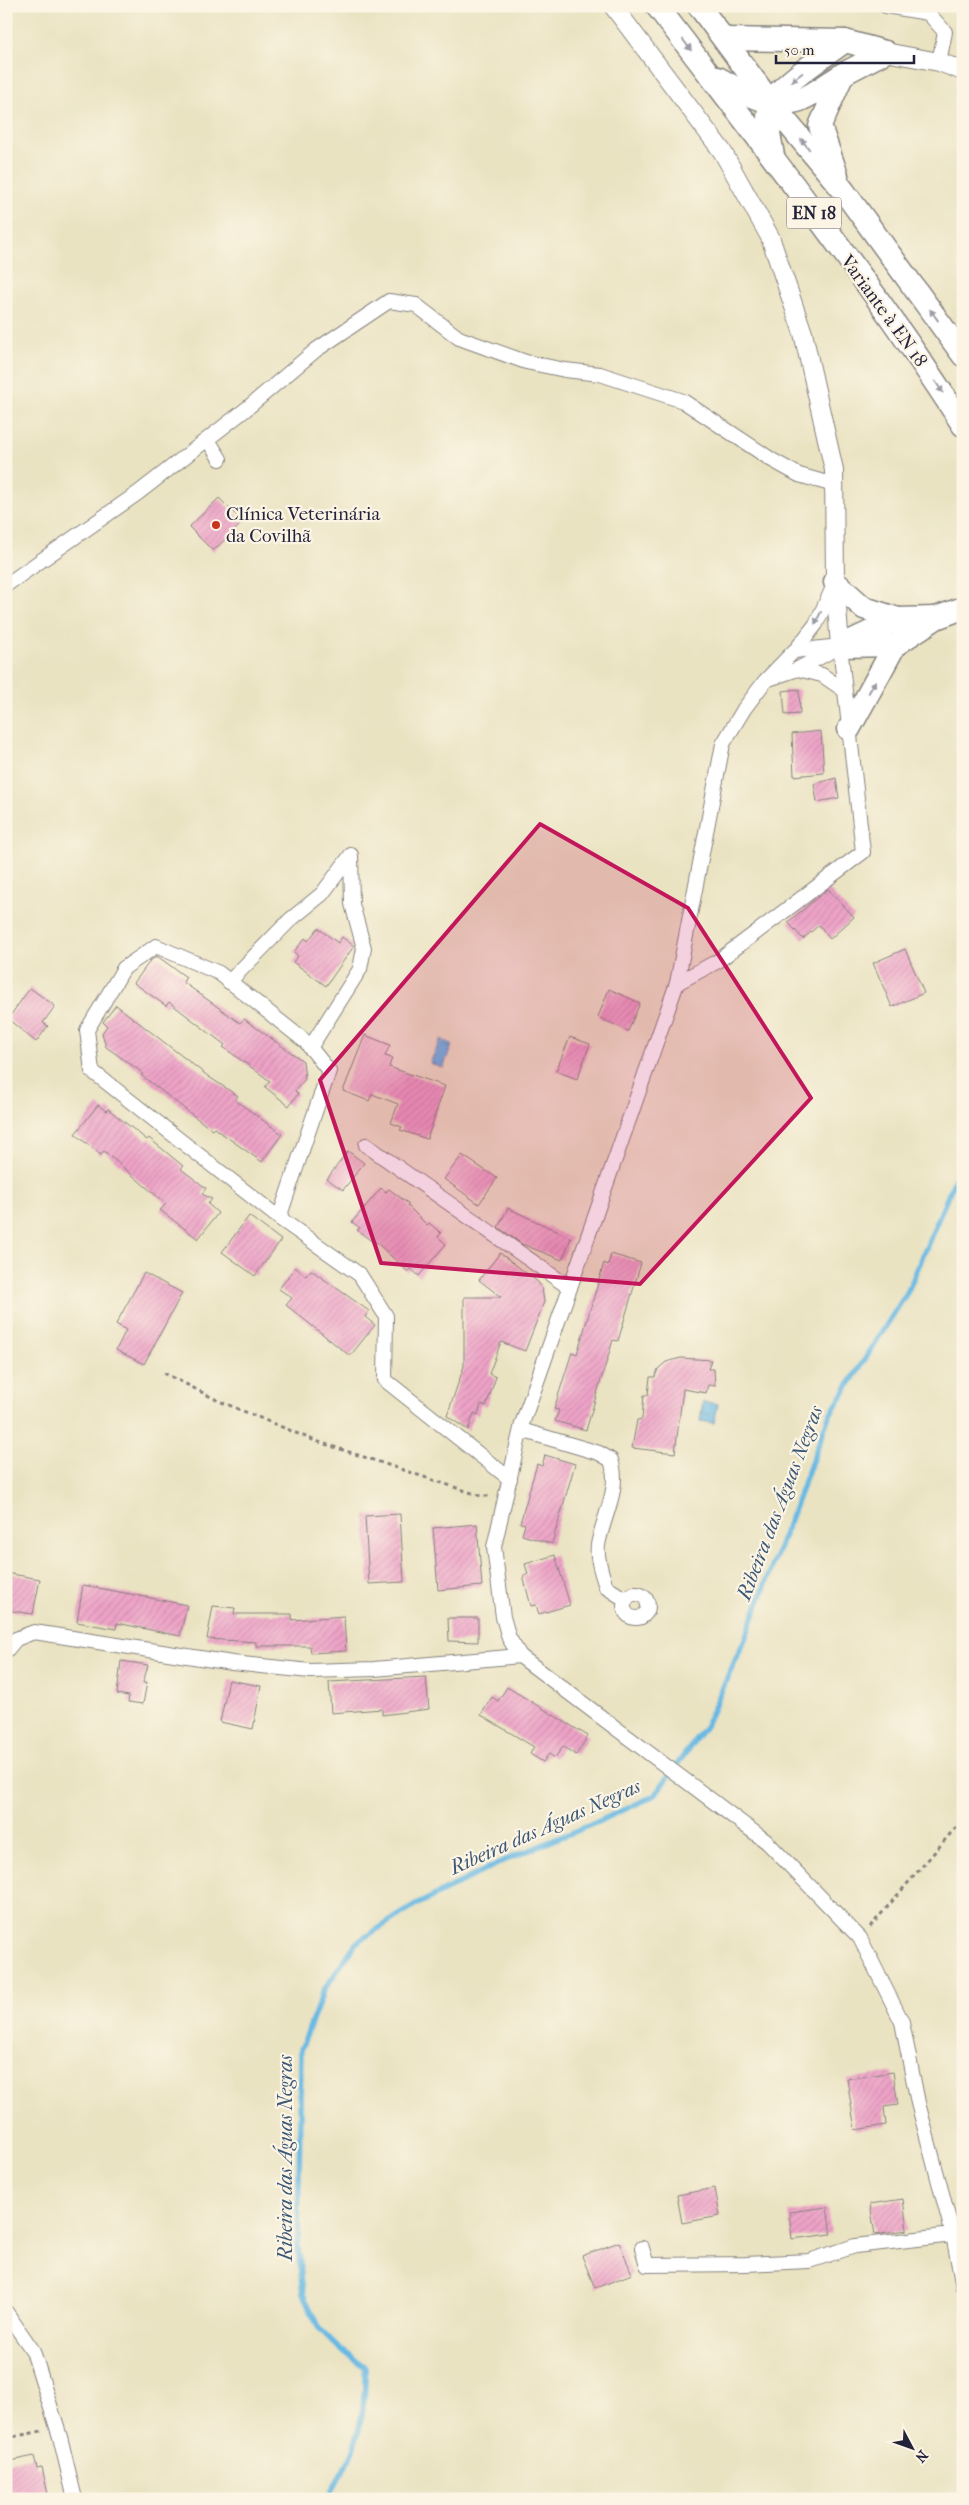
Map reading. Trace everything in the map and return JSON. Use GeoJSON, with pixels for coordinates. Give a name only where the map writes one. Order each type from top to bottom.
{"type":"FeatureCollection","features":[{"type":"Feature","properties":{"kind":"main road","name":"Variante à EN 18"},"geometry":{"type":"LineString","coordinates":[[658,6],[774,159],[932,377],[963,425]]}},
{"type":"Feature","properties":{"kind":"main road","name":"Variante à EN 18"},"geometry":{"type":"LineString","coordinates":[[698,6],[771,103],[843,190],[963,354]]}},
{"type":"Feature","properties":{"kind":"main road"},"geometry":{"type":"LineString","coordinates":[[724,39],[845,41],[885,52]]}},
{"type":"Feature","properties":{"kind":"main road"},"geometry":{"type":"LineString","coordinates":[[774,159],[768,124],[771,103],[789,83],[845,41]]}},
{"type":"Feature","properties":{"kind":"main road"},"geometry":{"type":"LineString","coordinates":[[706,70],[743,93],[771,103],[800,100],[885,52]]}},
{"type":"Feature","properties":{"kind":"main road"},"geometry":{"type":"LineString","coordinates":[[843,74],[820,126],[843,190]]}},
{"type":"Feature","properties":{"kind":"main road"},"geometry":{"type":"LineString","coordinates":[[835,582],[864,608],[898,619],[936,618]]}},
{"type":"Feature","properties":{"kind":"main road"},"geometry":{"type":"LineString","coordinates":[[849,728],[895,645],[936,618],[963,608]]}},
{"type":"Feature","properties":{"kind":"main road"},"geometry":{"type":"LineString","coordinates":[[840,646],[898,619]]}},
{"type":"Feature","properties":{"kind":"main road"},"geometry":{"type":"LineString","coordinates":[[840,646],[895,645]]}},
{"type":"Feature","properties":{"kind":"street"},"geometry":{"type":"LineString","coordinates":[[613,6],[722,151],[770,237],[802,333],[834,470],[835,582],[844,690],[863,852],[718,961],[677,984]]}},
{"type":"Feature","properties":{"kind":"street"},"geometry":{"type":"LineString","coordinates":[[886,6],[928,13],[945,32],[938,62]]}},
{"type":"Feature","properties":{"kind":"street"},"geometry":{"type":"LineString","coordinates":[[885,52],[938,62],[963,71]]}},
{"type":"Feature","properties":{"kind":"street"},"geometry":{"type":"LineString","coordinates":[[6,585],[138,493],[208,440],[316,350],[389,301],[416,305],[459,338],[526,362],[565,370],[600,374],[683,401],[772,460],[800,475],[834,485]]}},
{"type":"Feature","properties":{"kind":"street"},"geometry":{"type":"LineString","coordinates":[[208,440],[220,459]]}},
{"type":"Feature","properties":{"kind":"street"},"geometry":{"type":"LineString","coordinates":[[835,582],[816,624],[795,651],[766,680],[744,709],[723,744],[677,984],[521,1430],[494,1547],[503,1617],[509,1638],[520,1656],[767,1842],[860,1938],[902,2022],[918,2103],[953,2235],[963,2287]]}},
{"type":"Feature","properties":{"kind":"street"},"geometry":{"type":"LineString","coordinates":[[795,651],[840,646]]}},
{"type":"Feature","properties":{"kind":"street"},"geometry":{"type":"LineString","coordinates":[[766,680],[798,669],[840,646]]}},
{"type":"Feature","properties":{"kind":"street"},"geometry":{"type":"LineString","coordinates":[[798,669],[822,675],[844,690]]}},
{"type":"Feature","properties":{"kind":"street"},"geometry":{"type":"LineString","coordinates":[[229,982],[290,920],[322,894],[351,855],[352,904],[364,948],[360,969],[310,1048]]}},
{"type":"Feature","properties":{"kind":"street"},"geometry":{"type":"LineString","coordinates":[[279,1218],[329,1071],[310,1048],[219,973],[156,946],[124,968],[87,1030],[92,1071],[279,1218],[360,1275],[386,1316],[385,1380],[510,1479]]}},
{"type":"Feature","properties":{"kind":"street"},"geometry":{"type":"LineString","coordinates":[[366,1145],[570,1288]]}},
{"type":"Feature","properties":{"kind":"street"},"geometry":{"type":"LineString","coordinates":[[521,1430],[599,1453],[611,1460],[616,1474],[598,1546],[600,1568],[606,1587],[626,1600]]}},
{"type":"Feature","properties":{"kind":"street"},"geometry":{"type":"LineString","coordinates":[[6,1651],[11,1637],[34,1632],[232,1663],[310,1671],[374,1668],[520,1656]]}},
{"type":"Feature","properties":{"kind":"street"},"geometry":{"type":"LineString","coordinates":[[642,2248],[647,2265],[746,2264],[809,2261],[855,2246],[953,2235]]}},
{"type":"Feature","properties":{"kind":"street"},"geometry":{"type":"LineString","coordinates":[[6,2312],[33,2351],[58,2428],[75,2499]]}},
{"type":"Feature","properties":{"kind":"path"},"geometry":{"type":"LineString","coordinates":[[164,1373],[219,1401],[313,1440],[481,1496],[506,1495]]}},
{"type":"Feature","properties":{"kind":"path"},"geometry":{"type":"LineString","coordinates":[[860,1938],[946,1841],[963,1819]]}},
{"type":"Feature","properties":{"kind":"path"},"geometry":{"type":"LineString","coordinates":[[6,2438],[58,2428]]}},
{"type":"Feature","properties":{"kind":"highlighted area"},"geometry":{"type":"Polygon","coordinates":[[[540,824],[688,908],[811,1098],[640,1284],[381,1263],[320,1080],[540,824]]]}},
{"type":"Feature","properties":{"kind":"water"},"geometry":{"type":"Polygon","coordinates":[[[441,1039],[452,1045],[443,1068],[430,1063],[441,1039]]]}},
{"type":"Feature","properties":{"kind":"water"},"geometry":{"type":"Polygon","coordinates":[[[703,1402],[718,1404],[714,1423],[700,1421],[703,1402]]]}},
{"type":"Feature","properties":{"kind":"building","name":"Clínica Veterinária da Covilhã"},"geometry":{"type":"Polygon","coordinates":[[[219,498],[243,522],[213,551],[189,527],[219,498]]]}},
{"type":"Feature","properties":{"kind":"building"},"geometry":{"type":"Polygon","coordinates":[[[799,689],[800,714],[785,715],[783,691],[799,689]]]}},
{"type":"Feature","properties":{"kind":"building"},"geometry":{"type":"Polygon","coordinates":[[[821,731],[824,773],[794,776],[792,734],[821,731]]]}},
{"type":"Feature","properties":{"kind":"building"},"geometry":{"type":"Polygon","coordinates":[[[836,778],[839,798],[817,802],[814,784],[836,778]]]}},
{"type":"Feature","properties":{"kind":"building"},"geometry":{"type":"Polygon","coordinates":[[[828,889],[854,917],[830,939],[819,925],[803,939],[788,922],[828,889]]]}},
{"type":"Feature","properties":{"kind":"building"},"geometry":{"type":"Polygon","coordinates":[[[318,928],[338,943],[342,937],[354,946],[326,986],[293,962],[298,956],[294,952],[305,938],[308,941],[318,928]]]}},
{"type":"Feature","properties":{"kind":"building"},"geometry":{"type":"Polygon","coordinates":[[[905,949],[924,993],[892,1007],[873,963],[905,949]]]}},
{"type":"Feature","properties":{"kind":"building"},"geometry":{"type":"Polygon","coordinates":[[[157,956],[186,977],[183,982],[240,1023],[244,1019],[303,1061],[305,1079],[295,1091],[298,1094],[289,1106],[265,1087],[270,1081],[223,1047],[225,1045],[169,1002],[166,1006],[134,983],[150,961],[157,956]]]}},
{"type":"Feature","properties":{"kind":"building"},"geometry":{"type":"Polygon","coordinates":[[[30,988],[55,1006],[43,1023],[48,1026],[36,1042],[8,1019],[30,988]]]}},
{"type":"Feature","properties":{"kind":"building"},"geometry":{"type":"Polygon","coordinates":[[[609,989],[640,1003],[628,1031],[598,1017],[609,989]]]}},
{"type":"Feature","properties":{"kind":"building"},"geometry":{"type":"Polygon","coordinates":[[[116,1005],[209,1077],[238,1096],[235,1100],[282,1134],[262,1162],[214,1128],[212,1130],[141,1075],[143,1073],[106,1047],[102,1033],[107,1026],[103,1022],[116,1005]]]}},
{"type":"Feature","properties":{"kind":"building"},"geometry":{"type":"Polygon","coordinates":[[[365,1035],[390,1045],[385,1056],[392,1058],[389,1067],[445,1086],[427,1139],[400,1130],[402,1127],[391,1123],[398,1104],[372,1094],[369,1101],[343,1091],[365,1035]]]}},
{"type":"Feature","properties":{"kind":"building"},"geometry":{"type":"Polygon","coordinates":[[[570,1037],[590,1044],[577,1079],[556,1071],[570,1037]]]}},
{"type":"Feature","properties":{"kind":"building"},"geometry":{"type":"Polygon","coordinates":[[[98,1105],[106,1111],[108,1109],[147,1140],[149,1138],[183,1166],[181,1169],[206,1188],[202,1194],[212,1199],[208,1204],[218,1213],[198,1239],[160,1210],[166,1204],[104,1151],[101,1155],[75,1134],[98,1105]]]}},
{"type":"Feature","properties":{"kind":"building"},"geometry":{"type":"Polygon","coordinates":[[[348,1151],[364,1163],[343,1190],[327,1179],[348,1151]]]}},
{"type":"Feature","properties":{"kind":"building"},"geometry":{"type":"Polygon","coordinates":[[[462,1155],[497,1178],[479,1204],[444,1179],[462,1155]]]}},
{"type":"Feature","properties":{"kind":"building"},"geometry":{"type":"Polygon","coordinates":[[[381,1188],[386,1192],[389,1189],[409,1204],[407,1205],[427,1225],[429,1223],[441,1233],[438,1237],[446,1244],[419,1276],[411,1269],[408,1272],[375,1241],[374,1243],[357,1230],[360,1228],[352,1222],[381,1188]]]}},
{"type":"Feature","properties":{"kind":"building"},"geometry":{"type":"Polygon","coordinates":[[[508,1208],[571,1238],[562,1260],[522,1244],[498,1227],[508,1208]]]}},
{"type":"Feature","properties":{"kind":"building"},"geometry":{"type":"Polygon","coordinates":[[[249,1216],[281,1240],[255,1276],[222,1252],[249,1216]]]}},
{"type":"Feature","properties":{"kind":"building"},"geometry":{"type":"Polygon","coordinates":[[[500,1253],[538,1282],[542,1288],[544,1302],[525,1351],[501,1342],[489,1374],[496,1377],[486,1406],[481,1404],[478,1415],[474,1413],[468,1430],[447,1416],[464,1366],[464,1297],[501,1297],[479,1280],[500,1253]]]}},
{"type":"Feature","properties":{"kind":"building"},"geometry":{"type":"Polygon","coordinates":[[[611,1254],[641,1263],[618,1341],[613,1340],[586,1430],[555,1421],[559,1410],[554,1409],[572,1352],[577,1354],[604,1263],[608,1265],[611,1254]]]}},
{"type":"Feature","properties":{"kind":"building"},"geometry":{"type":"Polygon","coordinates":[[[295,1267],[306,1276],[311,1270],[369,1311],[365,1317],[375,1325],[350,1356],[286,1305],[292,1298],[279,1289],[295,1267]]]}},
{"type":"Feature","properties":{"kind":"building"},"geometry":{"type":"Polygon","coordinates":[[[144,1273],[182,1293],[144,1364],[116,1350],[126,1330],[116,1324],[144,1273]]]}},
{"type":"Feature","properties":{"kind":"building"},"geometry":{"type":"Polygon","coordinates":[[[681,1358],[711,1360],[708,1369],[714,1369],[715,1386],[708,1385],[706,1393],[683,1389],[675,1453],[632,1448],[637,1420],[642,1419],[644,1395],[648,1395],[650,1377],[655,1377],[658,1369],[666,1362],[681,1358]]]}},
{"type":"Feature","properties":{"kind":"building"},"geometry":{"type":"Polygon","coordinates":[[[545,1455],[575,1464],[552,1544],[522,1535],[525,1524],[520,1523],[537,1464],[542,1466],[545,1455]]]}},
{"type":"Feature","properties":{"kind":"building"},"geometry":{"type":"Polygon","coordinates":[[[400,1514],[404,1582],[369,1584],[365,1516],[400,1514]]]}},
{"type":"Feature","properties":{"kind":"building"},"geometry":{"type":"Polygon","coordinates":[[[477,1524],[482,1586],[438,1590],[433,1528],[477,1524]]]}},
{"type":"Feature","properties":{"kind":"building"},"geometry":{"type":"Polygon","coordinates":[[[555,1555],[570,1605],[539,1614],[536,1605],[531,1606],[523,1576],[528,1574],[525,1564],[555,1555]]]}},
{"type":"Feature","properties":{"kind":"building"},"geometry":{"type":"Polygon","coordinates":[[[6,1573],[40,1579],[33,1614],[6,1610],[6,1573]]]}},
{"type":"Feature","properties":{"kind":"building"},"geometry":{"type":"Polygon","coordinates":[[[83,1585],[187,1605],[180,1636],[117,1623],[116,1629],[77,1622],[83,1585]]]}},
{"type":"Feature","properties":{"kind":"building"},"geometry":{"type":"Polygon","coordinates":[[[213,1606],[235,1608],[234,1614],[292,1614],[292,1620],[344,1616],[346,1651],[311,1653],[310,1646],[256,1646],[256,1642],[207,1639],[213,1606]]]}},
{"type":"Feature","properties":{"kind":"building"},"geometry":{"type":"Polygon","coordinates":[[[448,1618],[478,1618],[478,1642],[449,1641],[448,1618]]]}},
{"type":"Feature","properties":{"kind":"building"},"geometry":{"type":"Polygon","coordinates":[[[121,1661],[148,1665],[143,1683],[147,1682],[143,1704],[128,1702],[129,1696],[117,1694],[121,1661]]]}},
{"type":"Feature","properties":{"kind":"building"},"geometry":{"type":"Polygon","coordinates":[[[426,1677],[429,1709],[382,1715],[382,1709],[331,1713],[329,1682],[426,1677]]]}},
{"type":"Feature","properties":{"kind":"building"},"geometry":{"type":"Polygon","coordinates":[[[229,1680],[261,1686],[253,1729],[220,1722],[229,1680]]]}},
{"type":"Feature","properties":{"kind":"building"},"geometry":{"type":"Polygon","coordinates":[[[507,1687],[588,1736],[576,1755],[563,1746],[555,1758],[549,1754],[543,1762],[530,1754],[534,1747],[481,1715],[492,1697],[498,1701],[507,1687]]]}},
{"type":"Feature","properties":{"kind":"building"},"geometry":{"type":"Polygon","coordinates":[[[893,2072],[898,2105],[884,2107],[886,2125],[855,2130],[847,2079],[893,2072]]]}},
{"type":"Feature","properties":{"kind":"building"},"geometry":{"type":"Polygon","coordinates":[[[715,2188],[720,2216],[682,2223],[677,2195],[715,2188]]]}},
{"type":"Feature","properties":{"kind":"building"},"geometry":{"type":"Polygon","coordinates":[[[903,2199],[907,2230],[875,2235],[870,2204],[903,2199]]]}},
{"type":"Feature","properties":{"kind":"building"},"geometry":{"type":"Polygon","coordinates":[[[827,2207],[831,2234],[792,2239],[789,2212],[827,2207]]]}},
{"type":"Feature","properties":{"kind":"building"},"geometry":{"type":"Polygon","coordinates":[[[619,2242],[632,2274],[595,2288],[582,2256],[619,2242]]]}},
{"type":"Feature","properties":{"kind":"building"},"geometry":{"type":"Polygon","coordinates":[[[34,2456],[37,2468],[42,2467],[49,2499],[6,2499],[6,2462],[34,2456]]]}},
{"type":"Feature","properties":{"kind":"waterway","name":"Ribeira das Águas Negras"},"geometry":{"type":"LineString","coordinates":[[328,2499],[349,2460],[357,2437],[364,2397],[365,2367],[339,2348],[318,2327],[303,2293],[298,2247],[301,2049],[324,1990],[356,1943],[412,1907],[501,1862],[654,1796],[706,1725],[745,1639],[829,1416],[908,1291],[963,1160]]}},
{"type":"Feature","properties":{"kind":"place","name":"Clínica Veterinária da Covilhã"},"geometry":{"type":"Point","coordinates":[216,525]}}]}
